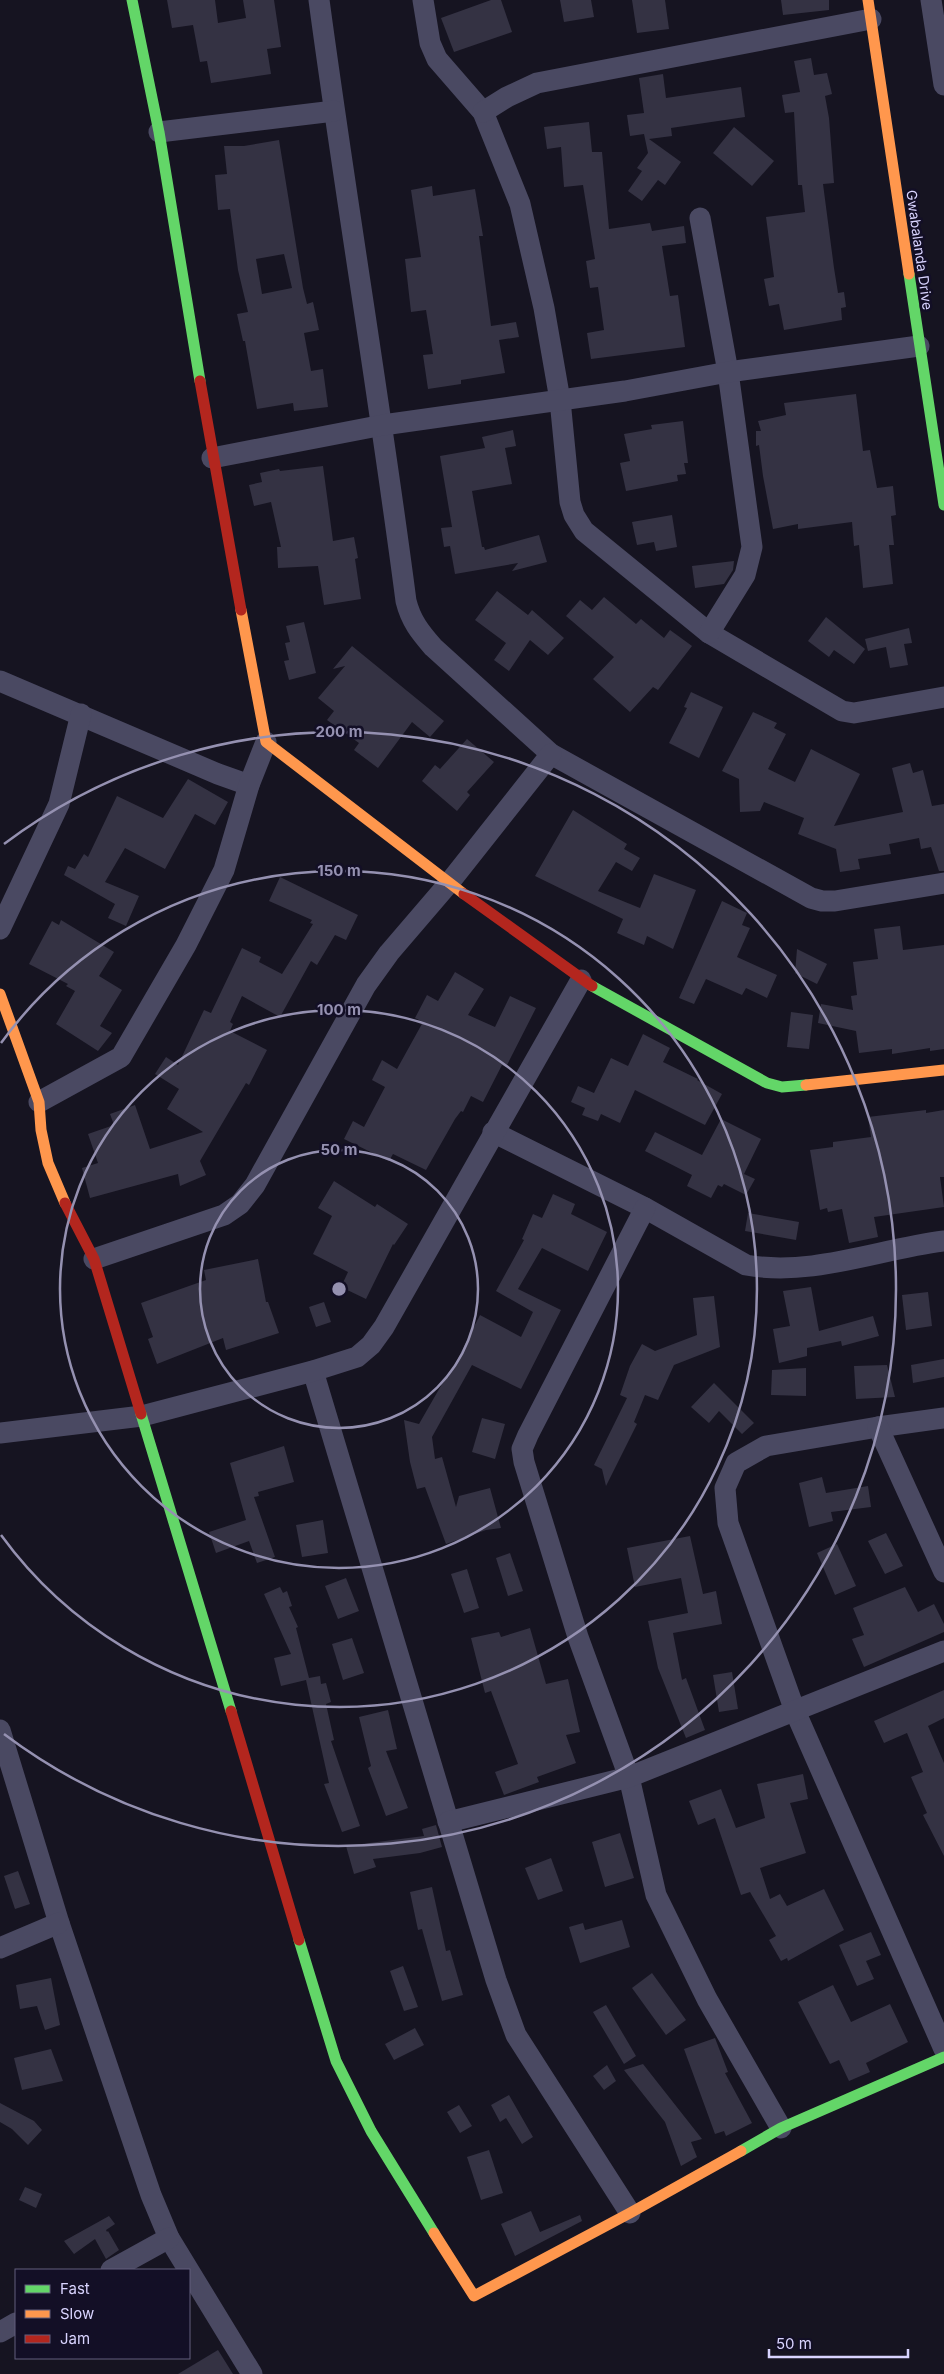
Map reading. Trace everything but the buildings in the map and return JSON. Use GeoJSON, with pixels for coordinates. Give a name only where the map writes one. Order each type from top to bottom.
{"type":"FeatureCollection","features":[{"type":"Feature","properties":{"kind":"street"},"geometry":{"type":"LineString","coordinates":[[39,1102],[121,1057],[186,945],[224,870],[249,785],[266,742],[212,458],[159,132],[132,0]]}},
{"type":"Feature","properties":{"kind":"street"},"geometry":{"type":"LineString","coordinates":[[319,0],[334,111],[383,425],[406,602],[411,618],[433,647],[551,754],[811,898],[822,901],[835,901],[944,883]]}},
{"type":"Feature","properties":{"kind":"street"},"geometry":{"type":"LineString","coordinates":[[423,0],[430,44],[437,59],[483,112],[520,204],[544,308],[560,400],[570,502],[574,515],[584,531],[709,633],[842,711],[854,713],[944,697]]}},
{"type":"Feature","properties":{"kind":"street"},"geometry":{"type":"LineString","coordinates":[[931,0],[944,85]]}},
{"type":"Feature","properties":{"kind":"street"},"geometry":{"type":"LineString","coordinates":[[483,112],[507,96],[537,83],[870,9]]}},
{"type":"Feature","properties":{"kind":"street","name":"Gwabalanda Drive"},"geometry":{"type":"LineString","coordinates":[[870,9],[919,346],[938,417],[944,505]]}},
{"type":"Feature","properties":{"kind":"street"},"geometry":{"type":"LineString","coordinates":[[159,132],[334,111]]}},
{"type":"Feature","properties":{"kind":"street"},"geometry":{"type":"LineString","coordinates":[[700,218],[728,372],[752,548],[744,575],[709,633]]}},
{"type":"Feature","properties":{"kind":"street"},"geometry":{"type":"LineString","coordinates":[[212,458],[383,425],[625,391],[728,372],[919,346]]}},
{"type":"Feature","properties":{"kind":"street"},"geometry":{"type":"LineString","coordinates":[[0,681],[218,774],[249,785]]}},
{"type":"Feature","properties":{"kind":"street"},"geometry":{"type":"LineString","coordinates":[[0,929],[59,804],[81,714]]}},
{"type":"Feature","properties":{"kind":"street"},"geometry":{"type":"LineString","coordinates":[[266,742],[449,883],[581,980],[767,1083],[782,1087],[944,1070]]}},
{"type":"Feature","properties":{"kind":"street"},"geometry":{"type":"LineString","coordinates":[[94,1259],[224,1215],[240,1204],[255,1186],[366,985],[389,953],[449,883],[551,754]]}},
{"type":"Feature","properties":{"kind":"street"},"geometry":{"type":"LineString","coordinates":[[0,1433],[142,1416],[313,1371],[357,1357],[371,1345],[384,1326],[581,980]]}},
{"type":"Feature","properties":{"kind":"street"},"geometry":{"type":"LineString","coordinates":[[0,994],[39,1102],[41,1130],[48,1163],[64,1201],[94,1259],[334,2052],[370,2130],[474,2296],[630,2213],[781,2128],[944,2058]]}},
{"type":"Feature","properties":{"kind":"street"},"geometry":{"type":"LineString","coordinates":[[493,1132],[645,1208],[746,1264],[762,1268],[813,1266],[944,1241]]}},
{"type":"Feature","properties":{"kind":"street"},"geometry":{"type":"LineString","coordinates":[[645,1208],[522,1449],[524,1462],[578,1637],[629,1777],[656,1895],[707,1999],[781,2128]]}},
{"type":"Feature","properties":{"kind":"street"},"geometry":{"type":"LineString","coordinates":[[313,1371],[496,1980],[516,2034],[630,2213]]}},
{"type":"Feature","properties":{"kind":"street"},"geometry":{"type":"LineString","coordinates":[[944,1418],[878,1426],[766,1446],[736,1463],[725,1488],[728,1523],[795,1711],[944,2049]]}},
{"type":"Feature","properties":{"kind":"street"},"geometry":{"type":"LineString","coordinates":[[878,1426],[944,1572]]}},
{"type":"Feature","properties":{"kind":"street"},"geometry":{"type":"LineString","coordinates":[[448,1822],[629,1777],[944,1651]]}},
{"type":"Feature","properties":{"kind":"street"},"geometry":{"type":"LineString","coordinates":[[0,1730],[58,1923],[140,2167],[170,2238],[189,2269]]}},
{"type":"Feature","properties":{"kind":"street"},"geometry":{"type":"LineString","coordinates":[[0,1948],[58,1923]]}},
{"type":"Feature","properties":{"kind":"street"},"geometry":{"type":"LineString","coordinates":[[113,2269],[170,2238]]}},
{"type":"Feature","properties":{"kind":"street"},"geometry":{"type":"LineString","coordinates":[[190,2271],[252,2374]]}},
{"type":"Feature","properties":{"kind":"street"},"geometry":{"type":"LineString","coordinates":[[0,2332],[15,2324]]}},
{"type":"Feature","properties":{"kind":"traffic: fast"},"geometry":{"type":"LineString","coordinates":[[132,0],[159,132],[200,381]]}},
{"type":"Feature","properties":{"kind":"traffic: fast"},"geometry":{"type":"LineString","coordinates":[[909,274],[944,505]]}},
{"type":"Feature","properties":{"kind":"traffic: fast"},"geometry":{"type":"LineString","coordinates":[[592,986],[767,1083],[782,1087],[806,1085]]}},
{"type":"Feature","properties":{"kind":"traffic: fast"},"geometry":{"type":"LineString","coordinates":[[141,1414],[231,1711]]}},
{"type":"Feature","properties":{"kind":"traffic: fast"},"geometry":{"type":"LineString","coordinates":[[299,1940],[336,2061],[371,2131],[434,2233]]}},
{"type":"Feature","properties":{"kind":"traffic: fast"},"geometry":{"type":"LineString","coordinates":[[741,2151],[781,2128],[944,2057]]}},
{"type":"Feature","properties":{"kind":"traffic: slow"},"geometry":{"type":"LineString","coordinates":[[868,0],[909,274]]}},
{"type":"Feature","properties":{"kind":"traffic: slow"},"geometry":{"type":"LineString","coordinates":[[241,610],[266,742],[464,894]]}},
{"type":"Feature","properties":{"kind":"traffic: slow"},"geometry":{"type":"LineString","coordinates":[[0,994],[39,1102],[41,1130],[48,1163],[65,1203]]}},
{"type":"Feature","properties":{"kind":"traffic: slow"},"geometry":{"type":"LineString","coordinates":[[806,1085],[944,1070]]}},
{"type":"Feature","properties":{"kind":"traffic: slow"},"geometry":{"type":"LineString","coordinates":[[434,2233],[474,2296],[630,2213],[741,2151]]}},
{"type":"Feature","properties":{"kind":"traffic: jam"},"geometry":{"type":"LineString","coordinates":[[200,381],[241,610]]}},
{"type":"Feature","properties":{"kind":"traffic: jam"},"geometry":{"type":"LineString","coordinates":[[464,894],[592,986]]}},
{"type":"Feature","properties":{"kind":"traffic: jam"},"geometry":{"type":"LineString","coordinates":[[65,1203],[94,1259],[141,1414]]}},
{"type":"Feature","properties":{"kind":"traffic: jam"},"geometry":{"type":"LineString","coordinates":[[231,1711],[299,1940]]}}]}
